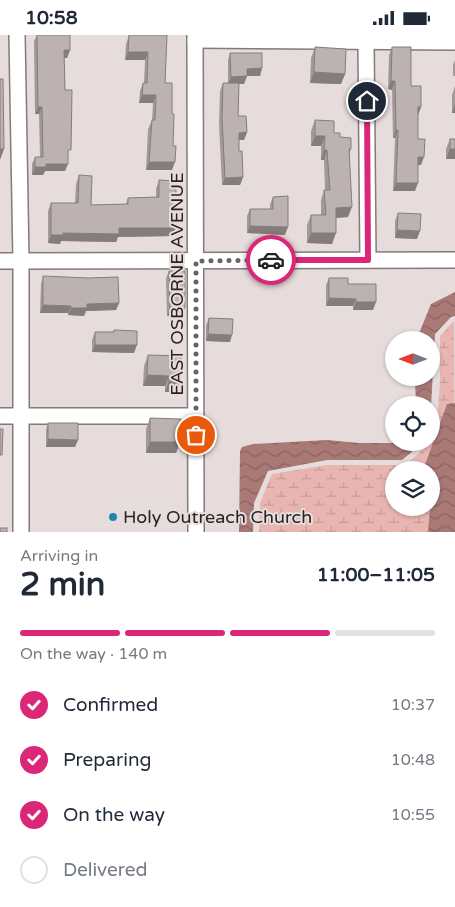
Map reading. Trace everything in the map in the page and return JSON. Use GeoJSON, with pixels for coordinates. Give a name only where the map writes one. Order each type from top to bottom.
{"type":"FeatureCollection","features":[{"type":"Feature","properties":{"kind":"street"},"geometry":{"type":"LineString","coordinates":[[17,35],[21,261],[21,532]]}},
{"type":"Feature","properties":{"kind":"street"},"geometry":{"type":"LineString","coordinates":[[195,37],[455,42]]}},
{"type":"Feature","properties":{"kind":"street","name":"EAST OSBORNE AVENUE"},"geometry":{"type":"LineString","coordinates":[[195,37],[196,532]]}},
{"type":"Feature","properties":{"kind":"street"},"geometry":{"type":"LineString","coordinates":[[366,41],[368,260]]}},
{"type":"Feature","properties":{"kind":"street"},"geometry":{"type":"LineString","coordinates":[[0,261],[455,260]]}},
{"type":"Feature","properties":{"kind":"street"},"geometry":{"type":"LineString","coordinates":[[0,416],[196,416]]}},
{"type":"Feature","properties":{"kind":"green space"},"geometry":{"type":"Polygon","coordinates":[[[454,321],[455,532],[259,532],[260,503],[272,474],[327,465],[385,465],[385,516],[440,516],[440,461],[410,461],[422,451],[440,451],[440,336],[454,321]]]}},
{"type":"Feature","properties":{"kind":"water"},"geometry":{"type":"Polygon","coordinates":[[[455,292],[455,316],[451,317],[438,331],[420,331],[431,304],[455,292]]]}},
{"type":"Feature","properties":{"kind":"water"},"geometry":{"type":"Polygon","coordinates":[[[415,386],[432,386],[432,396],[416,396],[415,386]]]}},
{"type":"Feature","properties":{"kind":"water"},"geometry":{"type":"Polygon","coordinates":[[[455,403],[455,532],[428,532],[429,516],[440,516],[440,461],[426,461],[430,451],[440,451],[440,423],[447,404],[455,403]]]}},
{"type":"Feature","properties":{"kind":"water"},"geometry":{"type":"Polygon","coordinates":[[[327,440],[385,443],[385,451],[413,451],[402,460],[327,460],[268,471],[254,503],[253,532],[239,532],[240,451],[242,447],[253,444],[327,440]]]}},
{"type":"Feature","properties":{"kind":"building"},"geometry":{"type":"Polygon","coordinates":[[[37,35],[70,35],[70,50],[64,50],[65,90],[72,90],[71,150],[68,150],[68,164],[46,164],[46,167],[35,167],[35,157],[43,157],[42,107],[38,107],[37,35]]]}},
{"type":"Feature","properties":{"kind":"building"},"geometry":{"type":"Polygon","coordinates":[[[129,35],[167,35],[165,83],[172,83],[172,114],[174,114],[173,146],[176,146],[175,162],[149,162],[152,120],[155,120],[156,95],[142,95],[143,83],[147,83],[148,52],[128,52],[129,35]]]}},
{"type":"Feature","properties":{"kind":"building"},"geometry":{"type":"Polygon","coordinates":[[[315,47],[346,49],[345,74],[314,72],[315,47]]]}},
{"type":"Feature","properties":{"kind":"building"},"geometry":{"type":"Polygon","coordinates":[[[392,47],[411,47],[411,86],[421,86],[421,107],[418,107],[418,139],[425,139],[424,157],[418,157],[418,183],[396,183],[398,130],[396,130],[395,81],[391,81],[392,47]]]}},
{"type":"Feature","properties":{"kind":"building"},"geometry":{"type":"Polygon","coordinates":[[[230,53],[262,53],[262,68],[247,69],[247,76],[231,77],[230,53]]]}},
{"type":"Feature","properties":{"kind":"building"},"geometry":{"type":"Polygon","coordinates":[[[0,79],[3,79],[4,149],[0,149],[0,79]]]}},
{"type":"Feature","properties":{"kind":"building"},"geometry":{"type":"Polygon","coordinates":[[[223,83],[239,83],[238,116],[246,116],[247,132],[239,133],[239,151],[242,151],[243,177],[225,178],[222,117],[223,83]]]}},
{"type":"Feature","properties":{"kind":"building"},"geometry":{"type":"Polygon","coordinates":[[[315,120],[334,121],[334,133],[340,133],[340,137],[351,138],[351,149],[349,149],[352,207],[336,208],[336,233],[311,233],[311,215],[326,215],[324,190],[330,190],[327,150],[324,150],[325,136],[315,136],[315,120]]]}},
{"type":"Feature","properties":{"kind":"building"},"geometry":{"type":"Polygon","coordinates":[[[450,139],[455,139],[455,149],[450,149],[450,139]]]}},
{"type":"Feature","properties":{"kind":"building"},"geometry":{"type":"Polygon","coordinates":[[[79,175],[92,176],[91,205],[128,204],[128,198],[159,197],[159,180],[176,181],[176,228],[119,228],[119,234],[63,233],[63,235],[51,235],[51,203],[78,203],[79,175]]]}},
{"type":"Feature","properties":{"kind":"building"},"geometry":{"type":"Polygon","coordinates":[[[288,196],[288,227],[250,226],[250,209],[273,209],[273,197],[288,196]]]}},
{"type":"Feature","properties":{"kind":"building"},"geometry":{"type":"Polygon","coordinates":[[[398,213],[421,214],[420,231],[397,230],[398,213]]]}},
{"type":"Feature","properties":{"kind":"building"},"geometry":{"type":"Polygon","coordinates":[[[169,271],[185,271],[185,308],[170,308],[169,271]]]}},
{"type":"Feature","properties":{"kind":"building"},"geometry":{"type":"Polygon","coordinates":[[[43,276],[118,277],[119,303],[87,304],[87,308],[43,305],[43,276]]]}},
{"type":"Feature","properties":{"kind":"building"},"geometry":{"type":"Polygon","coordinates":[[[329,278],[348,278],[348,284],[376,284],[376,302],[356,302],[356,299],[329,298],[329,278]]]}},
{"type":"Feature","properties":{"kind":"building"},"geometry":{"type":"Polygon","coordinates":[[[209,318],[233,319],[232,335],[208,334],[209,318]]]}},
{"type":"Feature","properties":{"kind":"building"},"geometry":{"type":"Polygon","coordinates":[[[114,330],[137,331],[137,345],[95,345],[95,332],[114,332],[114,330]]]}},
{"type":"Feature","properties":{"kind":"building"},"geometry":{"type":"Polygon","coordinates":[[[148,355],[181,356],[180,381],[169,381],[169,376],[147,375],[148,355]]]}},
{"type":"Feature","properties":{"kind":"building"},"geometry":{"type":"Polygon","coordinates":[[[150,418],[181,419],[180,442],[150,442],[150,418]]]}},
{"type":"Feature","properties":{"kind":"building"},"geometry":{"type":"Polygon","coordinates":[[[48,423],[78,423],[78,440],[48,439],[48,423]]]}},
{"type":"Feature","properties":{"kind":"building"},"geometry":{"type":"Polygon","coordinates":[[[0,429],[3,429],[2,455],[0,455],[0,429]]]}},
{"type":"Feature","properties":{"kind":"building"},"geometry":{"type":"Polygon","coordinates":[[[0,528],[7,528],[7,532],[0,532],[0,528]]]}},
{"type":"Feature","properties":{"kind":"way so far"},"geometry":{"type":"LineString","coordinates":[[196,435],[196,261],[271,260]]}},
{"type":"Feature","properties":{"kind":"place","name":"Holy Outreach Church"},"geometry":{"type":"Point","coordinates":[113,517]}},
{"type":"Feature","properties":{"kind":"route"},"geometry":{"type":"LineString","coordinates":[[271,260],[368,260],[367,101]]}}]}
